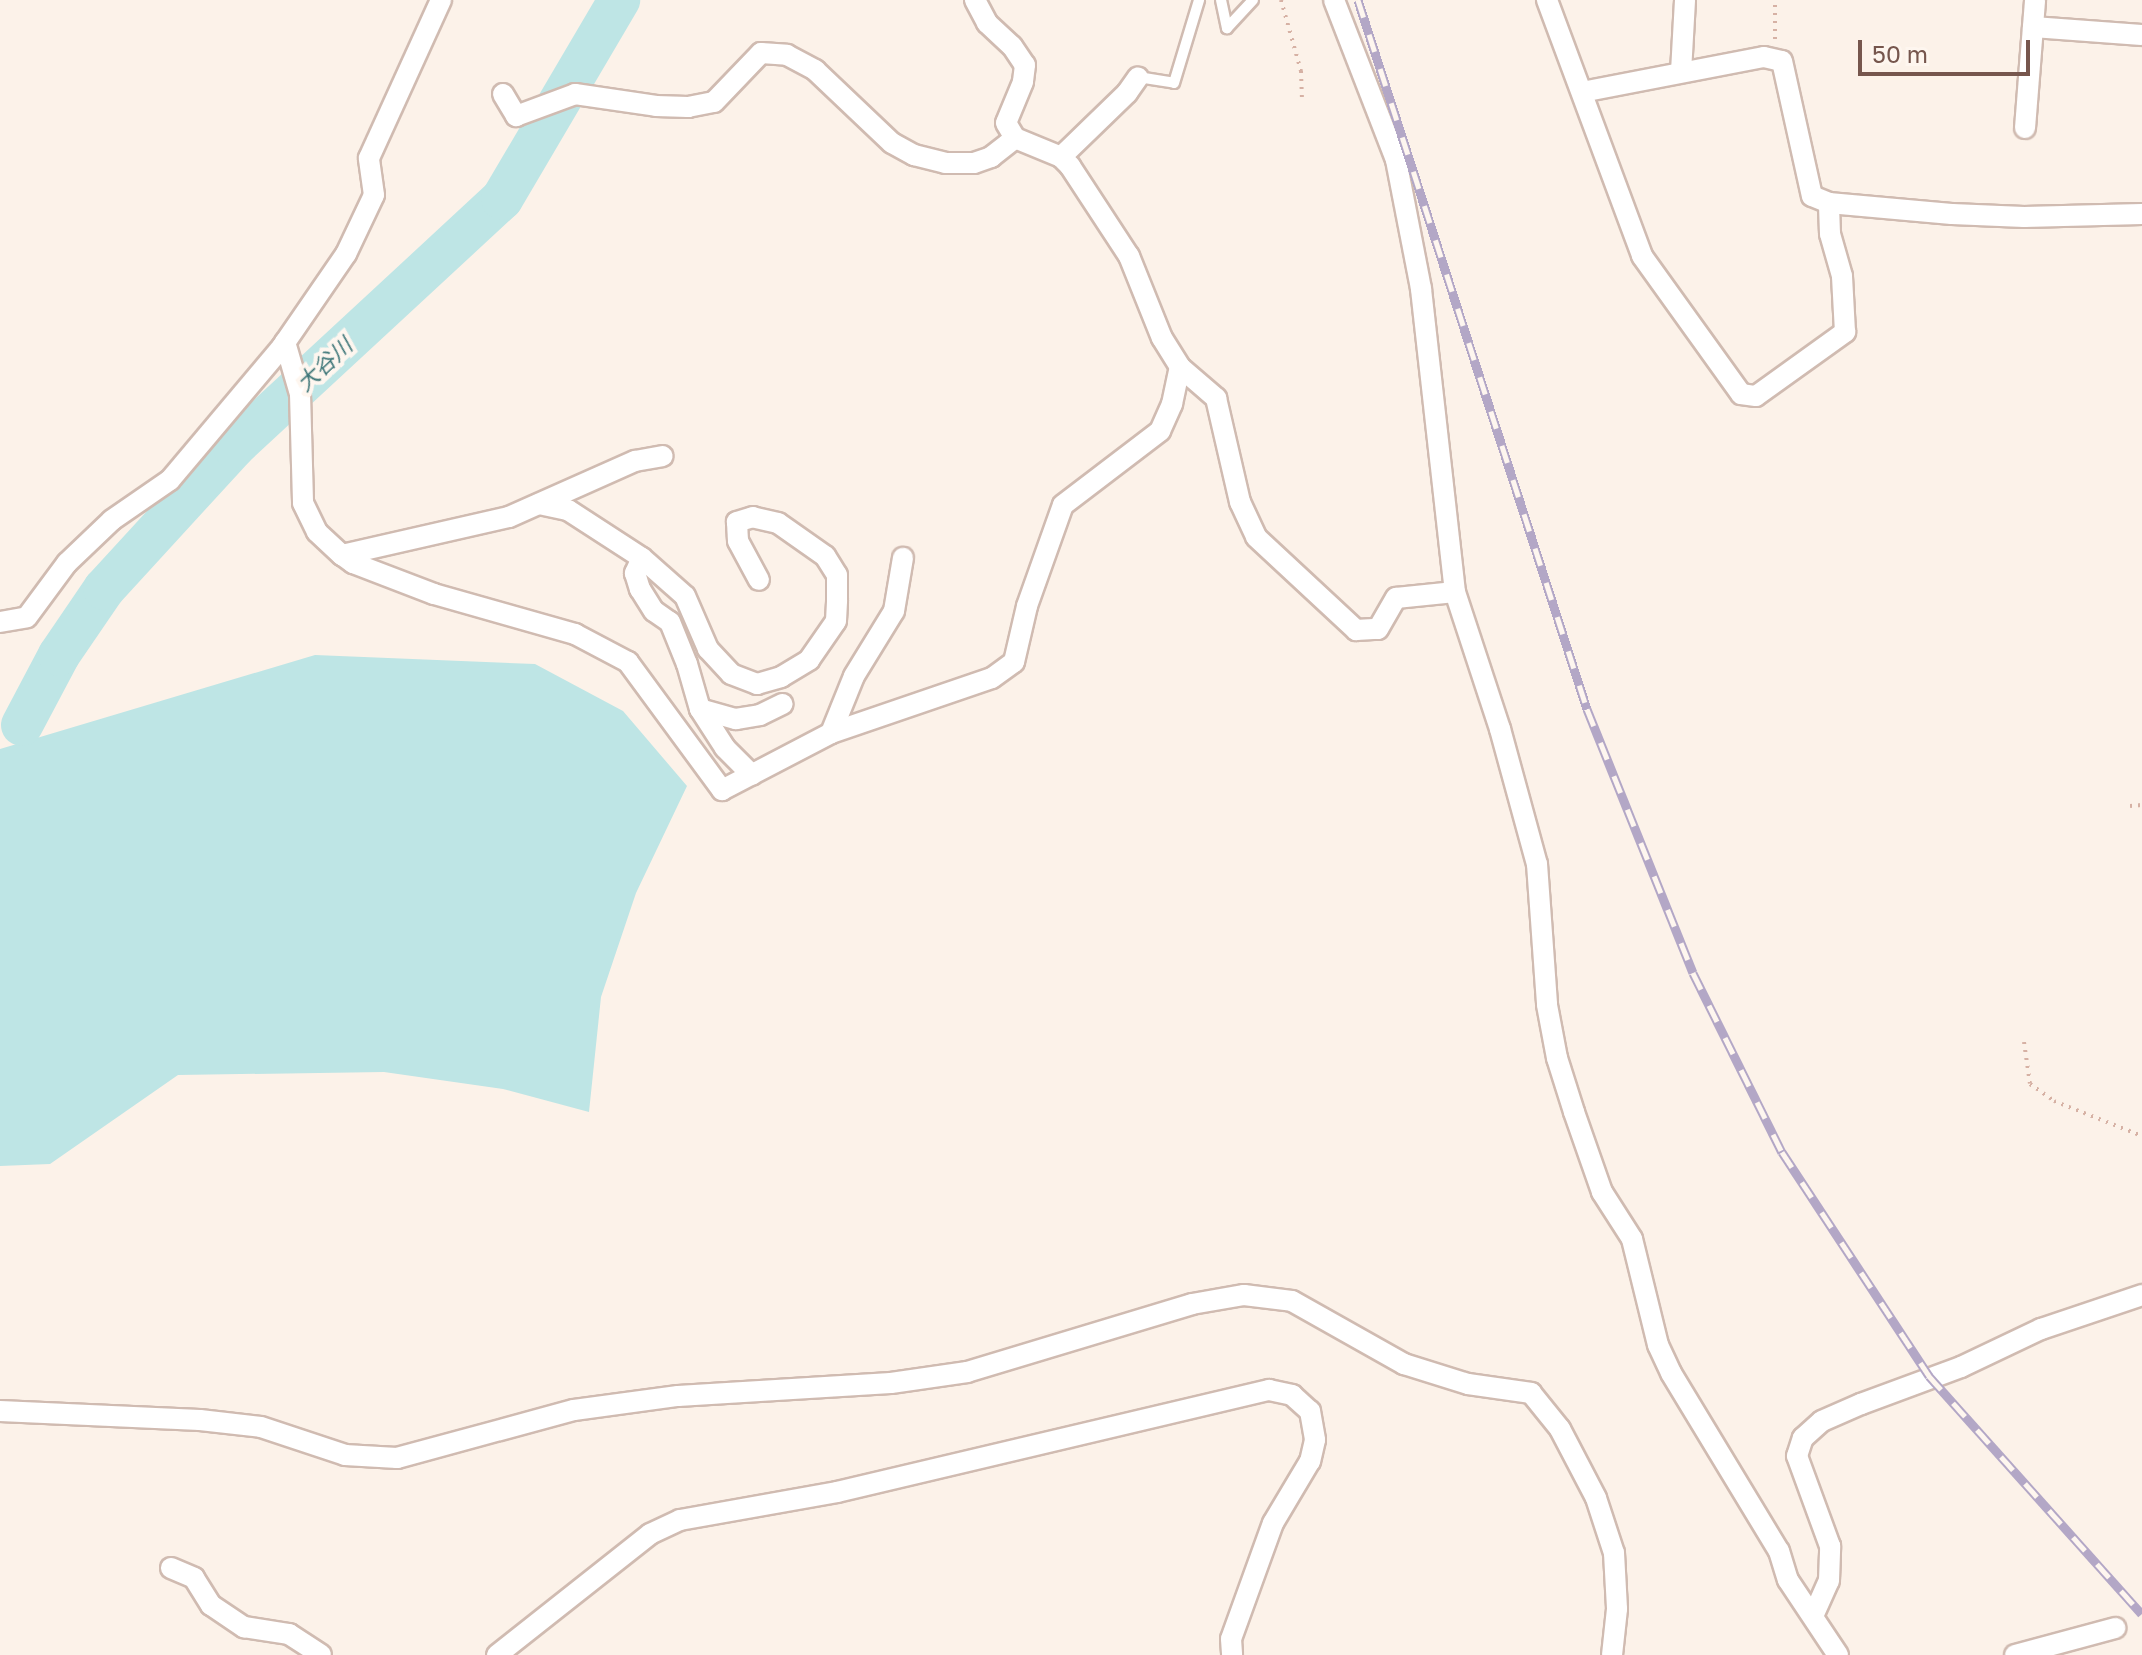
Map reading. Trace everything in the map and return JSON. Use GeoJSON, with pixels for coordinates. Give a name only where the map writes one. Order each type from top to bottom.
{"type":"FeatureCollection","features":[{"type":"Feature","properties":{"kind":"street"},"geometry":{"type":"LineString","coordinates":[[0,622],[27,617],[78,553],[112,520],[170,480],[285,342],[346,254],[374,195],[369,158],[441,0]]}},
{"type":"Feature","properties":{"kind":"street"},"geometry":{"type":"LineString","coordinates":[[975,0],[987,23],[1012,46],[1025,65],[1023,82],[1006,123],[1015,138],[1061,157],[1129,256],[1162,338],[1180,367],[1216,398],[1240,502],[1256,537],[1356,630],[1378,629],[1396,598],[1455,592]]}},
{"type":"Feature","properties":{"kind":"street"},"geometry":{"type":"LineString","coordinates":[[1334,0],[1396,160],[1421,289],[1455,592],[1500,729],[1537,864],[1547,1005],[1557,1058],[1602,1192],[1632,1239],[1658,1345],[1671,1373],[1779,1551],[1788,1580],[1814,1614],[1838,1655]]}},
{"type":"Feature","properties":{"kind":"street"},"geometry":{"type":"LineString","coordinates":[[1547,0],[1642,256],[1741,394],[1756,396],[1845,332],[1842,276],[1830,234],[1829,203]]}},
{"type":"Feature","properties":{"kind":"street"},"geometry":{"type":"LineString","coordinates":[[1681,72],[1685,0]]}},
{"type":"Feature","properties":{"kind":"street"},"geometry":{"type":"LineString","coordinates":[[2025,128],[2035,0]]}},
{"type":"Feature","properties":{"kind":"street"},"geometry":{"type":"LineString","coordinates":[[2033,27],[2142,35]]}},
{"type":"Feature","properties":{"kind":"street"},"geometry":{"type":"LineString","coordinates":[[503,94],[516,116],[575,94],[688,107],[714,102],[761,53],[787,55],[815,70],[892,143],[914,155],[945,163],[974,163],[991,157],[1015,138]]}},
{"type":"Feature","properties":{"kind":"street"},"geometry":{"type":"LineString","coordinates":[[1582,92],[1764,57],[1782,61],[1812,196],[1829,203],[2024,217],[2142,214]]}},
{"type":"Feature","properties":{"kind":"street"},"geometry":{"type":"LineString","coordinates":[[1061,157],[1127,93],[1138,77]]}},
{"type":"Feature","properties":{"kind":"street"},"geometry":{"type":"LineString","coordinates":[[285,342],[300,394],[303,503],[317,532],[353,563],[434,594],[575,634],[628,662],[722,790],[831,733],[992,678],[1014,662],[1027,606],[1063,505],[1160,431],[1172,404],[1180,367]]}},
{"type":"Feature","properties":{"kind":"street"},"geometry":{"type":"LineString","coordinates":[[342,555],[509,517],[635,461],[663,456]]}},
{"type":"Feature","properties":{"kind":"street"},"geometry":{"type":"LineString","coordinates":[[539,504],[568,510],[642,558],[685,596],[708,649],[731,674],[757,684],[781,677],[809,660],[836,621],[837,600],[837,575],[825,556],[803,537],[778,523],[753,517],[737,522],[738,541],[759,580]]}},
{"type":"Feature","properties":{"kind":"street"},"geometry":{"type":"LineString","coordinates":[[642,558],[635,573],[640,589],[654,611],[670,622],[700,709],[725,748],[752,775]]}},
{"type":"Feature","properties":{"kind":"street"},"geometry":{"type":"LineString","coordinates":[[831,733],[854,676],[894,611],[903,558]]}},
{"type":"Feature","properties":{"kind":"street"},"geometry":{"type":"LineString","coordinates":[[700,709],[736,719],[760,715],[783,704]]}},
{"type":"Feature","properties":{"kind":"street"},"geometry":{"type":"LineString","coordinates":[[0,1411],[261,1427],[345,1455],[397,1458],[574,1410],[678,1396],[891,1383],[967,1372],[1192,1304],[1244,1295],[1292,1301],[1415,1368],[1468,1384],[1531,1393],[1560,1429],[1596,1498],[1614,1553],[1617,1609],[1612,1655]]}},
{"type":"Feature","properties":{"kind":"street"},"geometry":{"type":"LineString","coordinates":[[1814,1614],[1829,1581],[1830,1546],[1797,1456],[1803,1438],[1822,1421],[1861,1404],[1961,1367],[2041,1329],[2142,1295]]}},
{"type":"Feature","properties":{"kind":"street"},"geometry":{"type":"LineString","coordinates":[[497,1655],[650,1534],[680,1520],[837,1492],[1269,1390],[1292,1395],[1310,1411],[1315,1440],[1310,1461],[1273,1523],[1231,1639],[1232,1655]]}},
{"type":"Feature","properties":{"kind":"street"},"geometry":{"type":"LineString","coordinates":[[171,1568],[194,1578],[211,1605],[244,1627],[289,1634],[321,1655]]}},
{"type":"Feature","properties":{"kind":"street"},"geometry":{"type":"LineString","coordinates":[[2015,1655],[2115,1628]]}},
{"type":"Feature","properties":{"kind":"lane"},"geometry":{"type":"LineString","coordinates":[[1138,77],[1174,83],[1199,0]]}},
{"type":"Feature","properties":{"kind":"lane"},"geometry":{"type":"LineString","coordinates":[[1221,0],[1227,28],[1253,0]]}},
{"type":"Feature","properties":{"kind":"path"},"geometry":{"type":"LineString","coordinates":[[1281,0],[1301,71],[1302,99]]}},
{"type":"Feature","properties":{"kind":"path"},"geometry":{"type":"LineString","coordinates":[[2130,806],[2142,805]]}},
{"type":"Feature","properties":{"kind":"path"},"geometry":{"type":"LineString","coordinates":[[2024,1042],[2030,1084],[2054,1101],[2142,1136]]}},
{"type":"Feature","properties":{"kind":"water"},"geometry":{"type":"Polygon","coordinates":[[[315,655],[535,664],[623,711],[687,786],[636,893],[601,997],[589,1112],[503,1089],[384,1072],[178,1075],[50,1164],[0,1166],[0,749],[315,655]]]}},
{"type":"Feature","properties":{"kind":"waterway","name":"大谷川"},"geometry":{"type":"LineString","coordinates":[[22,725],[59,655],[104,589],[234,447],[502,199],[619,0]]}},
{"type":"Feature","properties":{"kind":"railway"},"geometry":{"type":"LineString","coordinates":[[1358,0],[1587,709],[1693,973],[1782,1152],[1929,1376],[2142,1614]]}}]}
